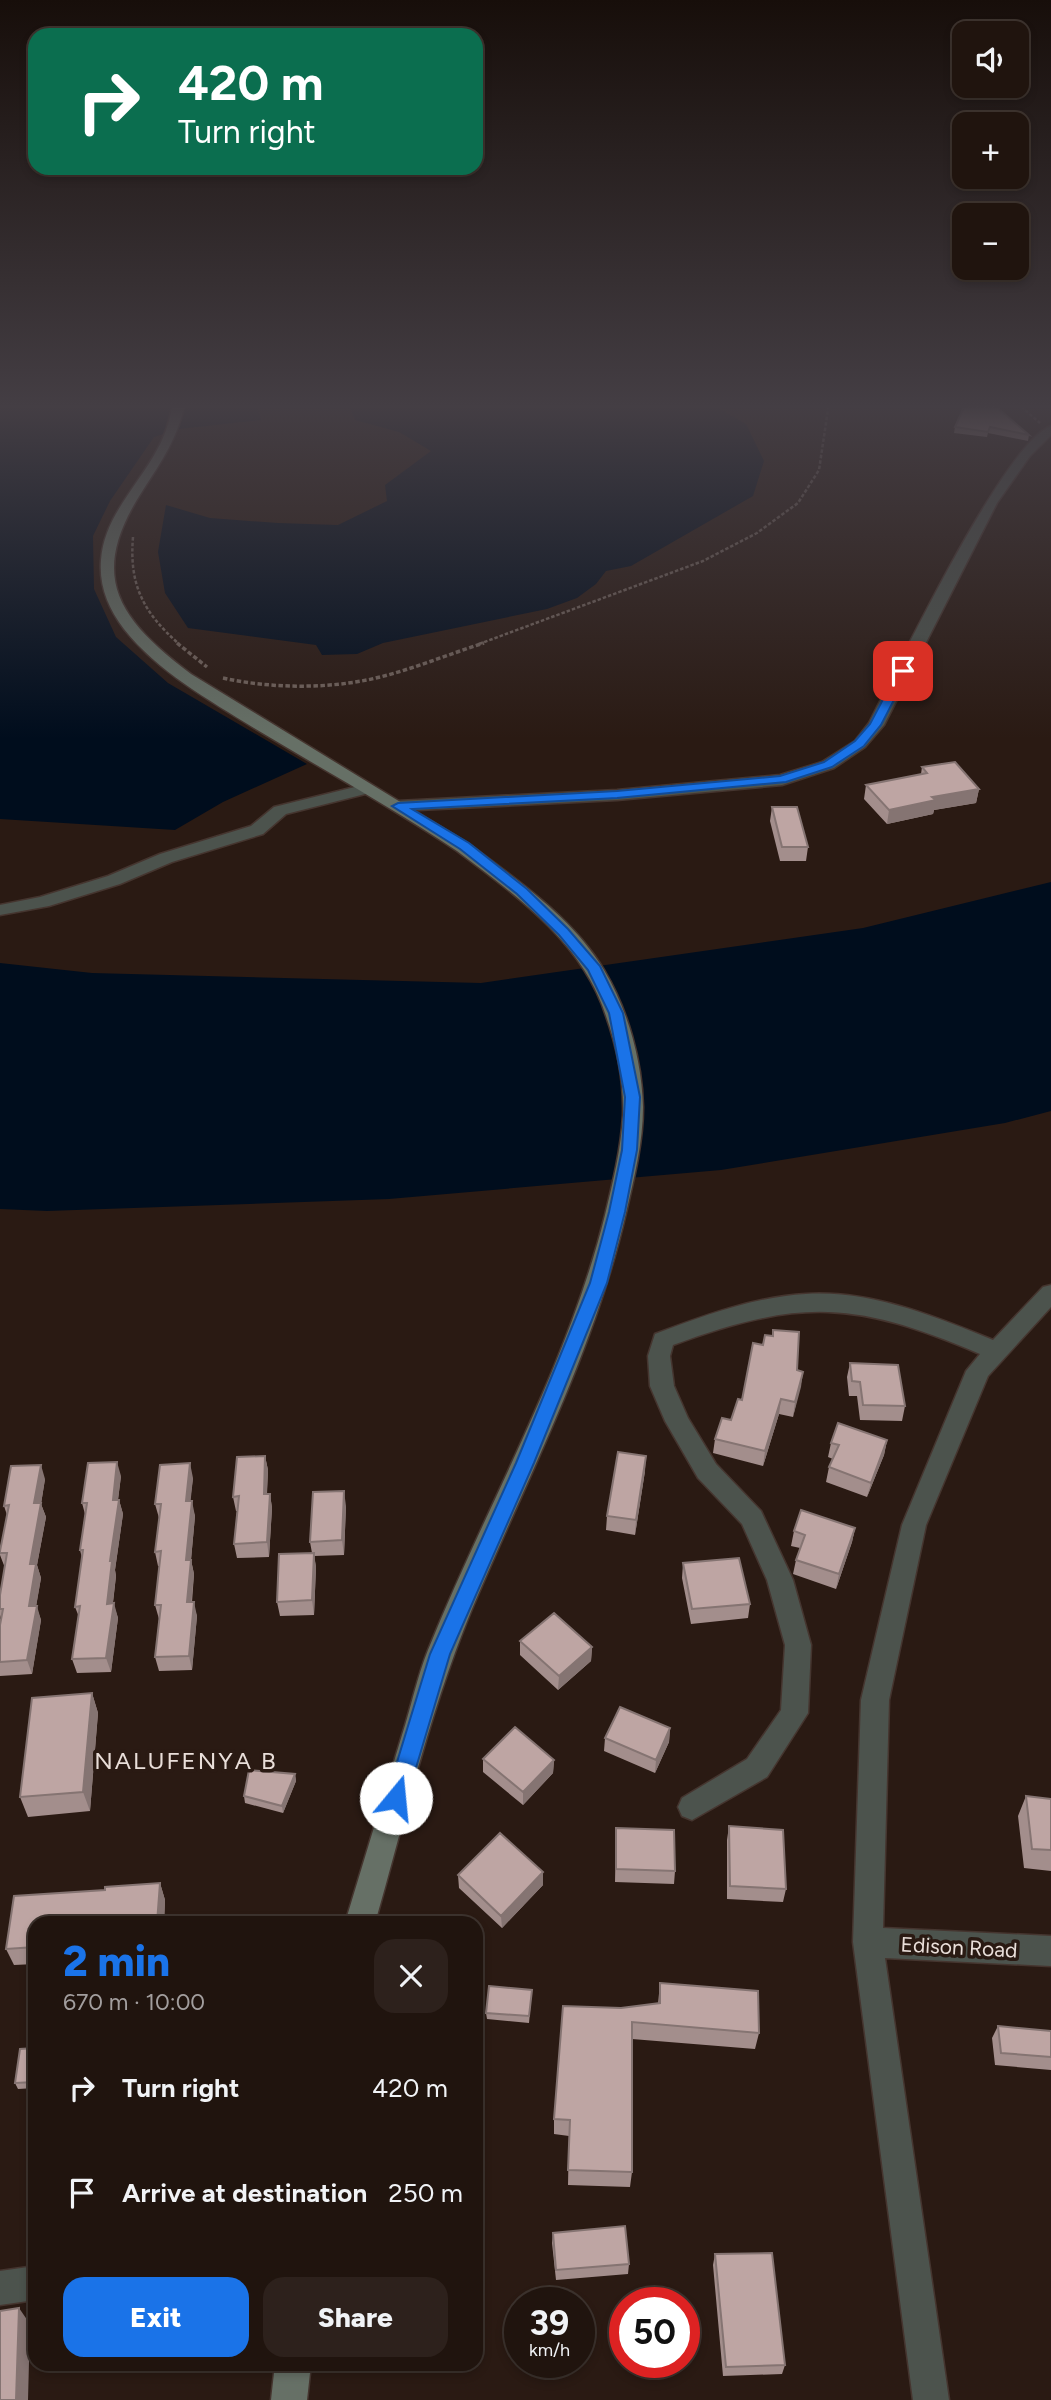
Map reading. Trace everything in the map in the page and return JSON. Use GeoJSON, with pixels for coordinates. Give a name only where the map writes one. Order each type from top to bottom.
{"type":"FeatureCollection","features":[{"type":"Feature","properties":{"kind":"main road"},"geometry":{"type":"LineString","coordinates":[[124,515],[114,532],[107,571],[110,593],[122,617],[149,647],[219,700],[464,846],[522,892],[563,932],[595,969],[616,1013],[633,1097],[630,1150],[598,1283],[525,1463],[440,1654],[362,1916]]}},
{"type":"Feature","properties":{"kind":"main road"},"geometry":{"type":"LineString","coordinates":[[289,2400],[292,2371]]}},
{"type":"Feature","properties":{"kind":"street"},"geometry":{"type":"LineString","coordinates":[[398,806],[704,788],[782,780],[828,765],[860,744],[876,725],[985,515]]}},
{"type":"Feature","properties":{"kind":"street"},"geometry":{"type":"LineString","coordinates":[[0,910],[43,902],[114,880],[166,858],[257,830],[280,810],[367,789]]}},
{"type":"Feature","properties":{"kind":"street"},"geometry":{"type":"LineString","coordinates":[[931,2400],[868,1942],[875,1700],[914,1525],[978,1371],[1051,1293]]}},
{"type":"Feature","properties":{"kind":"street"},"geometry":{"type":"LineString","coordinates":[[692,1807],[757,1768],[787,1724],[794,1713],[798,1645],[780,1580],[752,1518],[707,1471],[677,1421],[662,1386],[659,1356],[663,1340],[770,1307],[824,1301],[880,1308],[936,1325],[996,1351]]}},
{"type":"Feature","properties":{"kind":"street","name":"Edison Road"},"geometry":{"type":"LineString","coordinates":[[868,1942],[1051,1951]]}},
{"type":"Feature","properties":{"kind":"street"},"geometry":{"type":"LineString","coordinates":[[0,2288],[28,2284]]}},
{"type":"Feature","properties":{"kind":"path"},"geometry":{"type":"LineString","coordinates":[[222,678],[249,684],[302,686],[367,680],[508,636],[703,561],[757,533],[782,515]]}},
{"type":"Feature","properties":{"kind":"path"},"geometry":{"type":"LineString","coordinates":[[134,527],[133,578],[142,598],[164,632],[212,671]]}},
{"type":"Feature","properties":{"kind":"water"},"geometry":{"type":"Polygon","coordinates":[[[0,515],[103,515],[93,536],[94,589],[116,637],[168,683],[307,764],[223,802],[175,830],[0,819],[0,515]]]}},
{"type":"Feature","properties":{"kind":"water"},"geometry":{"type":"Polygon","coordinates":[[[164,515],[338,525],[358,515],[720,515],[631,566],[606,571],[596,584],[577,598],[547,609],[383,643],[357,654],[322,655],[316,645],[188,628],[165,593],[158,552],[164,515]]]}},
{"type":"Feature","properties":{"kind":"water"},"geometry":{"type":"Polygon","coordinates":[[[1051,882],[1051,1111],[1005,1123],[721,1170],[389,1199],[47,1211],[0,1209],[0,963],[92,973],[481,983],[863,928],[1051,882]]]}},
{"type":"Feature","properties":{"kind":"building"},"geometry":{"type":"Polygon","coordinates":[[[955,762],[979,789],[932,797],[936,800],[889,810],[866,785],[927,773],[922,767],[955,762]]]}},
{"type":"Feature","properties":{"kind":"building"},"geometry":{"type":"Polygon","coordinates":[[[772,807],[797,807],[808,847],[782,847],[772,807]]]}},
{"type":"Feature","properties":{"kind":"building"},"geometry":{"type":"Polygon","coordinates":[[[773,1330],[799,1332],[797,1370],[803,1372],[795,1402],[781,1399],[765,1451],[715,1439],[722,1418],[731,1420],[738,1399],[742,1400],[753,1343],[763,1345],[765,1335],[773,1336],[773,1330]]]}},
{"type":"Feature","properties":{"kind":"building"},"geometry":{"type":"Polygon","coordinates":[[[850,1363],[898,1365],[905,1406],[863,1405],[860,1382],[852,1381],[850,1363]]]}},
{"type":"Feature","properties":{"kind":"building"},"geometry":{"type":"Polygon","coordinates":[[[838,1423],[887,1440],[871,1483],[829,1467],[839,1445],[831,1443],[838,1423]]]}},
{"type":"Feature","properties":{"kind":"building"},"geometry":{"type":"Polygon","coordinates":[[[618,1452],[646,1456],[636,1520],[607,1516],[618,1452]]]}},
{"type":"Feature","properties":{"kind":"building"},"geometry":{"type":"Polygon","coordinates":[[[265,1456],[264,1494],[270,1494],[267,1542],[234,1544],[239,1496],[233,1497],[237,1457],[265,1456]]]}},
{"type":"Feature","properties":{"kind":"building"},"geometry":{"type":"Polygon","coordinates":[[[117,1462],[113,1500],[119,1500],[107,1604],[114,1603],[106,1658],[72,1659],[80,1606],[75,1607],[83,1550],[80,1550],[87,1503],[82,1503],[88,1463],[117,1462]]]}},
{"type":"Feature","properties":{"kind":"building"},"geometry":{"type":"Polygon","coordinates":[[[190,1463],[186,1501],[192,1501],[186,1560],[191,1560],[187,1602],[194,1602],[189,1656],[155,1657],[161,1605],[155,1605],[161,1551],[155,1552],[161,1504],[155,1504],[160,1465],[190,1463]]]}},
{"type":"Feature","properties":{"kind":"building"},"geometry":{"type":"Polygon","coordinates":[[[41,1465],[34,1503],[41,1503],[30,1564],[36,1564],[29,1606],[37,1606],[27,1660],[0,1662],[3,1609],[0,1609],[0,1595],[7,1553],[0,1551],[9,1505],[4,1506],[11,1466],[41,1465]]]}},
{"type":"Feature","properties":{"kind":"building"},"geometry":{"type":"Polygon","coordinates":[[[344,1491],[342,1540],[310,1542],[313,1492],[344,1491]]]}},
{"type":"Feature","properties":{"kind":"building"},"geometry":{"type":"Polygon","coordinates":[[[801,1510],[855,1528],[839,1574],[796,1560],[805,1535],[794,1531],[801,1510]]]}},
{"type":"Feature","properties":{"kind":"building"},"geometry":{"type":"Polygon","coordinates":[[[314,1553],[312,1600],[277,1602],[279,1554],[314,1553]]]}},
{"type":"Feature","properties":{"kind":"building"},"geometry":{"type":"Polygon","coordinates":[[[739,1558],[750,1604],[692,1609],[683,1563],[739,1558]]]}},
{"type":"Feature","properties":{"kind":"building"},"geometry":{"type":"Polygon","coordinates":[[[554,1613],[592,1647],[559,1676],[520,1641],[554,1613]]]}},
{"type":"Feature","properties":{"kind":"building"},"geometry":{"type":"Polygon","coordinates":[[[92,1693],[83,1792],[20,1797],[32,1698],[92,1693]]]}},
{"type":"Feature","properties":{"kind":"building"},"geometry":{"type":"Polygon","coordinates":[[[620,1707],[670,1728],[656,1760],[605,1738],[620,1707]]]}},
{"type":"Feature","properties":{"kind":"building"},"geometry":{"type":"Polygon","coordinates":[[[515,1727],[554,1760],[523,1792],[483,1759],[515,1727]]]}},
{"type":"Feature","properties":{"kind":"building"},"geometry":{"type":"Polygon","coordinates":[[[249,1770],[295,1774],[282,1806],[244,1796],[249,1770]]]}},
{"type":"Feature","properties":{"kind":"building"},"geometry":{"type":"Polygon","coordinates":[[[1026,1796],[1051,1799],[1051,1850],[1032,1849],[1026,1796]]]}},
{"type":"Feature","properties":{"kind":"building"},"geometry":{"type":"Polygon","coordinates":[[[729,1826],[783,1830],[786,1889],[730,1886],[729,1826]]]}},
{"type":"Feature","properties":{"kind":"building"},"geometry":{"type":"Polygon","coordinates":[[[616,1828],[674,1830],[675,1871],[616,1869],[616,1828]]]}},
{"type":"Feature","properties":{"kind":"building"},"geometry":{"type":"Polygon","coordinates":[[[500,1833],[543,1872],[501,1916],[458,1875],[500,1833]]]}},
{"type":"Feature","properties":{"kind":"building"},"geometry":{"type":"Polygon","coordinates":[[[160,1883],[158,1916],[28,1916],[28,1947],[6,1949],[14,1896],[105,1890],[105,1887],[160,1883]]]}},
{"type":"Feature","properties":{"kind":"building"},"geometry":{"type":"Polygon","coordinates":[[[660,1983],[758,1991],[759,2033],[632,2022],[632,2172],[568,2170],[570,2120],[554,2119],[563,2006],[621,2008],[660,2003],[660,1983]]]}},
{"type":"Feature","properties":{"kind":"building"},"geometry":{"type":"Polygon","coordinates":[[[489,1986],[532,1990],[529,2016],[486,2013],[489,1986]]]}},
{"type":"Feature","properties":{"kind":"building"},"geometry":{"type":"Polygon","coordinates":[[[998,2026],[1051,2031],[1051,2057],[1001,2053],[998,2026]]]}},
{"type":"Feature","properties":{"kind":"building"},"geometry":{"type":"Polygon","coordinates":[[[28,2048],[28,2082],[15,2083],[20,2049],[28,2048]]]}},
{"type":"Feature","properties":{"kind":"building"},"geometry":{"type":"Polygon","coordinates":[[[625,2226],[629,2264],[556,2270],[553,2233],[625,2226]]]}},
{"type":"Feature","properties":{"kind":"building"},"geometry":{"type":"Polygon","coordinates":[[[772,2253],[785,2365],[726,2367],[715,2254],[772,2253]]]}},
{"type":"Feature","properties":{"kind":"building"},"geometry":{"type":"Polygon","coordinates":[[[19,2308],[16,2400],[0,2400],[0,2311],[19,2308]]]}},
{"type":"Feature","properties":{"kind":"district","name":"NALUFENYA B"},"geometry":{"type":"Point","coordinates":[186,1760]}},
{"type":"Feature","properties":{"kind":"route"},"geometry":{"type":"LineString","coordinates":[[396,1798],[440,1654],[525,1463],[598,1283],[630,1150],[633,1097],[616,1013],[595,969],[563,932],[522,892],[464,846],[398,806],[617,794],[782,780],[828,765],[860,744],[876,725],[903,671]]}}]}
